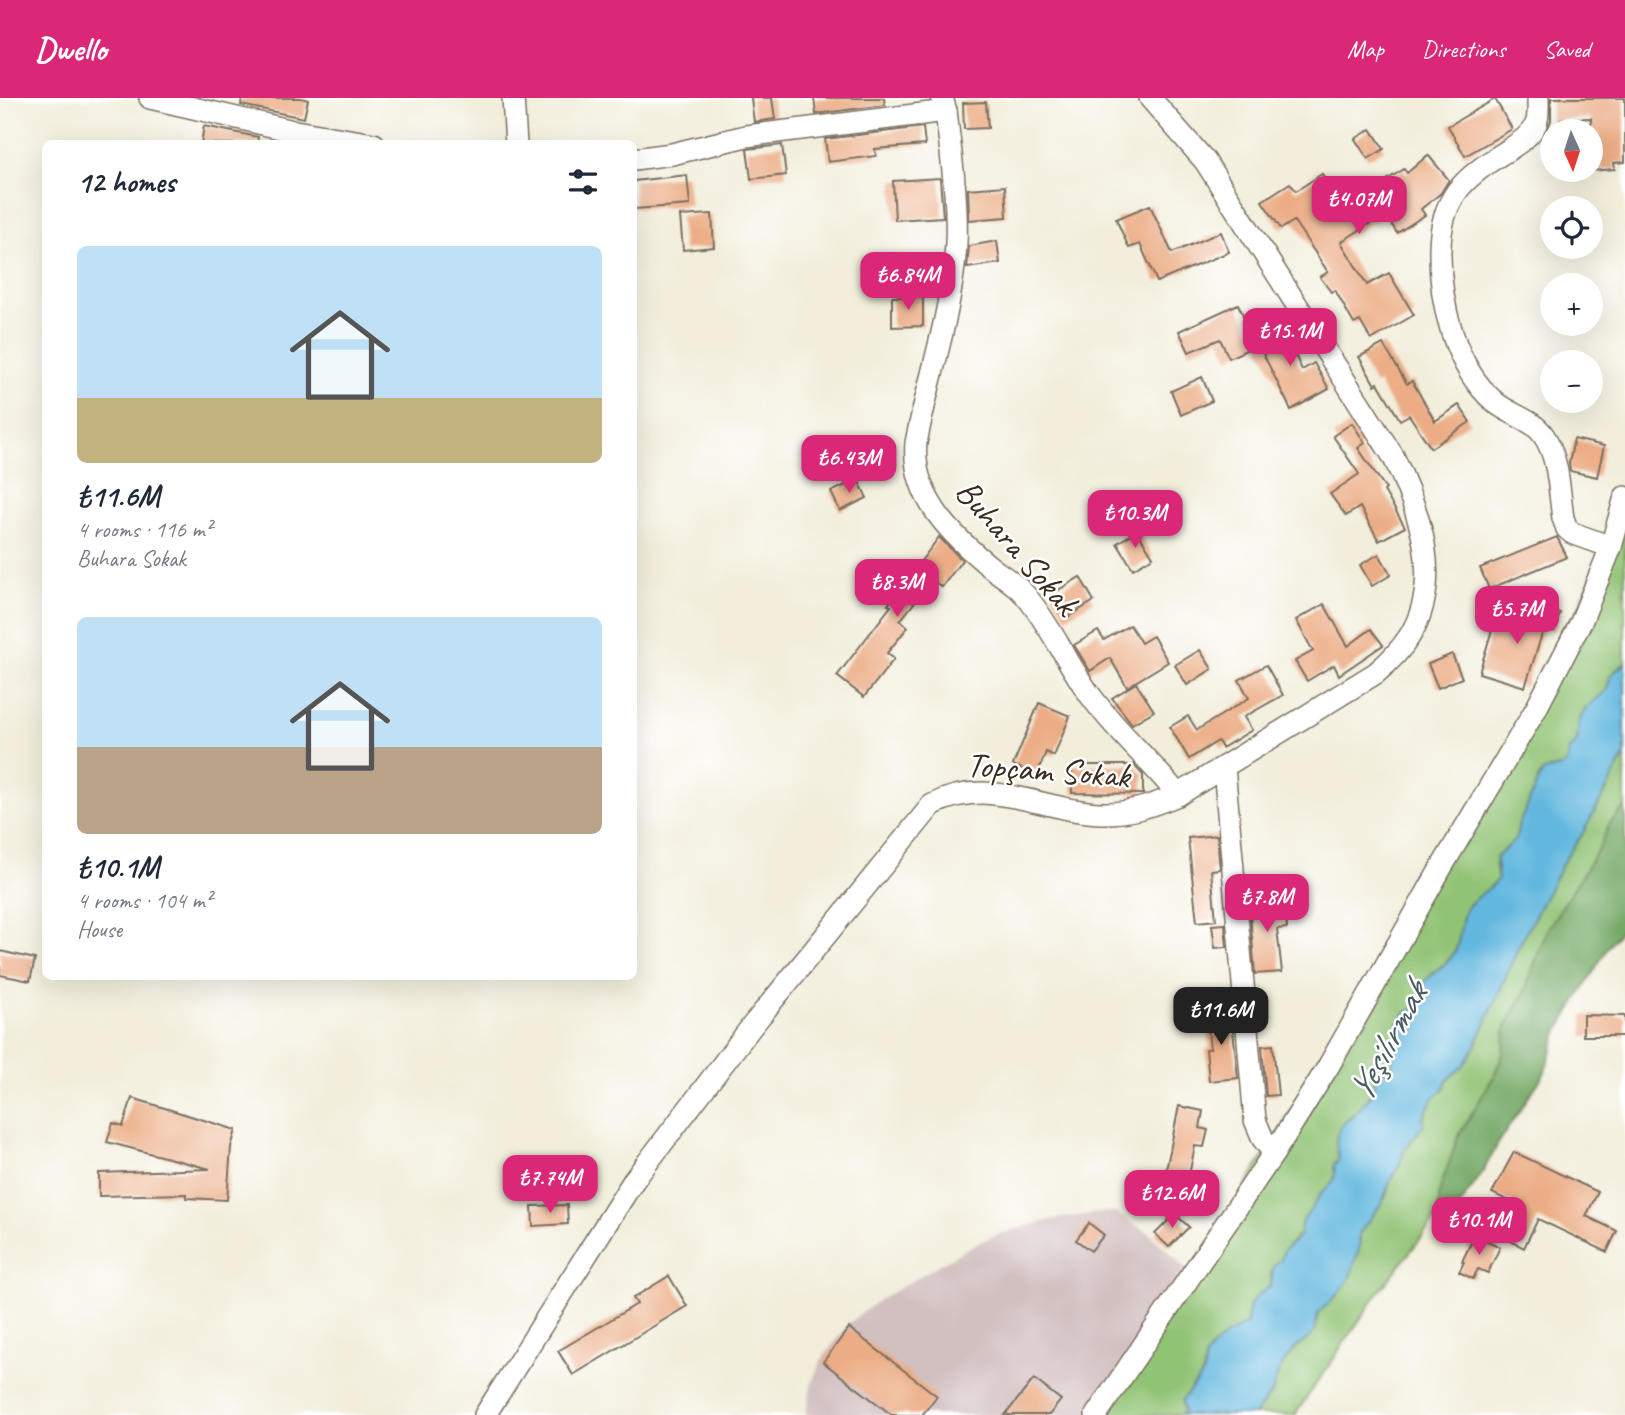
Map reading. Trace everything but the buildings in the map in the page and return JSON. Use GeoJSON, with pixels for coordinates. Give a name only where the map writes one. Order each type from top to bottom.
{"type":"FeatureCollection","features":[{"type":"Feature","properties":{"kind":"street"},"geometry":{"type":"LineString","coordinates":[[150,98],[289,130],[350,140]]}},
{"type":"Feature","properties":{"kind":"street"},"geometry":{"type":"LineString","coordinates":[[513,98],[516,140]]}},
{"type":"Feature","properties":{"kind":"street","name":"Topçam Sokak"},"geometry":{"type":"LineString","coordinates":[[485,1415],[634,1180],[752,1026],[932,804],[946,797],[985,792],[1097,813],[1123,813],[1144,809],[1178,795],[1376,673],[1396,655],[1410,636],[1418,617],[1427,568],[1424,543],[1409,489],[1393,456],[1205,161],[1150,98]]}},
{"type":"Feature","properties":{"kind":"street"},"geometry":{"type":"LineString","coordinates":[[1538,98],[1537,123],[1528,136],[1474,171],[1447,206],[1440,245],[1440,274],[1444,300],[1464,361],[1478,384],[1502,408],[1535,426],[1551,447],[1567,529],[1611,547]]}},
{"type":"Feature","properties":{"kind":"street"},"geometry":{"type":"LineString","coordinates":[[637,159],[672,154],[746,136],[944,104]]}},
{"type":"Feature","properties":{"kind":"street","name":"Buhara Sokak"},"geometry":{"type":"LineString","coordinates":[[944,104],[956,205],[955,257],[946,315],[916,443],[914,460],[918,478],[941,521],[966,547],[1025,595],[1089,694],[1124,737],[1178,795]]}},
{"type":"Feature","properties":{"kind":"street"},"geometry":{"type":"LineString","coordinates":[[1096,1415],[1328,1067],[1441,868],[1536,709],[1581,622],[1611,547],[1625,496]]}},
{"type":"Feature","properties":{"kind":"street"},"geometry":{"type":"LineString","coordinates":[[1224,767],[1255,1119],[1263,1139],[1273,1153]]}},
{"type":"Feature","properties":{"kind":"shaded area"},"geometry":{"type":"Polygon","coordinates":[[[1105,1212],[1116,1213],[1149,1233],[1192,1274],[1096,1415],[806,1415],[811,1385],[821,1360],[848,1324],[879,1300],[971,1246],[998,1234],[1049,1220],[1105,1212]]]}},
{"type":"Feature","properties":{"kind":"green space"},"geometry":{"type":"Polygon","coordinates":[[[1625,497],[1625,663],[1613,672],[1607,690],[1586,708],[1576,743],[1569,750],[1567,762],[1561,767],[1549,769],[1539,777],[1519,824],[1516,839],[1495,862],[1498,879],[1466,909],[1456,950],[1426,981],[1424,1003],[1400,1019],[1390,1069],[1378,1072],[1366,1099],[1345,1120],[1332,1184],[1323,1191],[1306,1217],[1300,1234],[1284,1250],[1281,1260],[1271,1271],[1271,1285],[1250,1305],[1247,1323],[1223,1338],[1208,1353],[1202,1377],[1185,1397],[1184,1412],[1180,1415],[1096,1415],[1192,1274],[1536,709],[1625,497]]]}},
{"type":"Feature","properties":{"kind":"green space"},"geometry":{"type":"Polygon","coordinates":[[[1625,755],[1625,807],[1610,823],[1598,850],[1547,930],[1523,996],[1506,1027],[1503,1054],[1494,1076],[1458,1137],[1440,1189],[1438,1216],[1376,1296],[1295,1415],[1254,1415],[1272,1393],[1279,1369],[1296,1348],[1309,1338],[1315,1330],[1318,1313],[1337,1295],[1359,1250],[1360,1232],[1386,1196],[1404,1150],[1418,1132],[1432,1098],[1463,1066],[1475,1047],[1519,946],[1625,755]]]}},
{"type":"Feature","properties":{"kind":"green space"},"geometry":{"type":"Polygon","coordinates":[[[1625,807],[1625,924],[1559,1030],[1544,1074],[1500,1140],[1481,1175],[1458,1207],[1438,1216],[1440,1189],[1458,1137],[1494,1076],[1503,1054],[1506,1027],[1523,996],[1547,930],[1598,850],[1610,823],[1625,807]]]}},
{"type":"Feature","properties":{"kind":"water"},"geometry":{"type":"Polygon","coordinates":[[[1625,663],[1625,755],[1519,946],[1475,1047],[1463,1066],[1446,1081],[1445,1088],[1432,1099],[1423,1118],[1423,1125],[1404,1150],[1382,1203],[1360,1232],[1359,1250],[1349,1279],[1318,1313],[1315,1330],[1295,1348],[1279,1369],[1272,1392],[1254,1415],[1180,1415],[1184,1412],[1182,1400],[1204,1373],[1205,1359],[1210,1350],[1226,1335],[1247,1323],[1250,1305],[1271,1285],[1273,1266],[1281,1260],[1284,1250],[1300,1234],[1301,1224],[1323,1191],[1332,1184],[1334,1165],[1339,1159],[1336,1143],[1340,1128],[1371,1095],[1375,1075],[1390,1069],[1393,1063],[1390,1048],[1398,1034],[1400,1019],[1424,1003],[1425,981],[1453,955],[1466,909],[1498,879],[1496,858],[1516,839],[1519,824],[1543,771],[1561,767],[1567,762],[1569,750],[1576,743],[1578,724],[1586,708],[1607,690],[1610,676],[1625,663]]]}},
{"type":"Feature","properties":{"kind":"water label","name":"Yeşilırmak"},"geometry":{"type":"Point","coordinates":[1387,1042]}}]}
